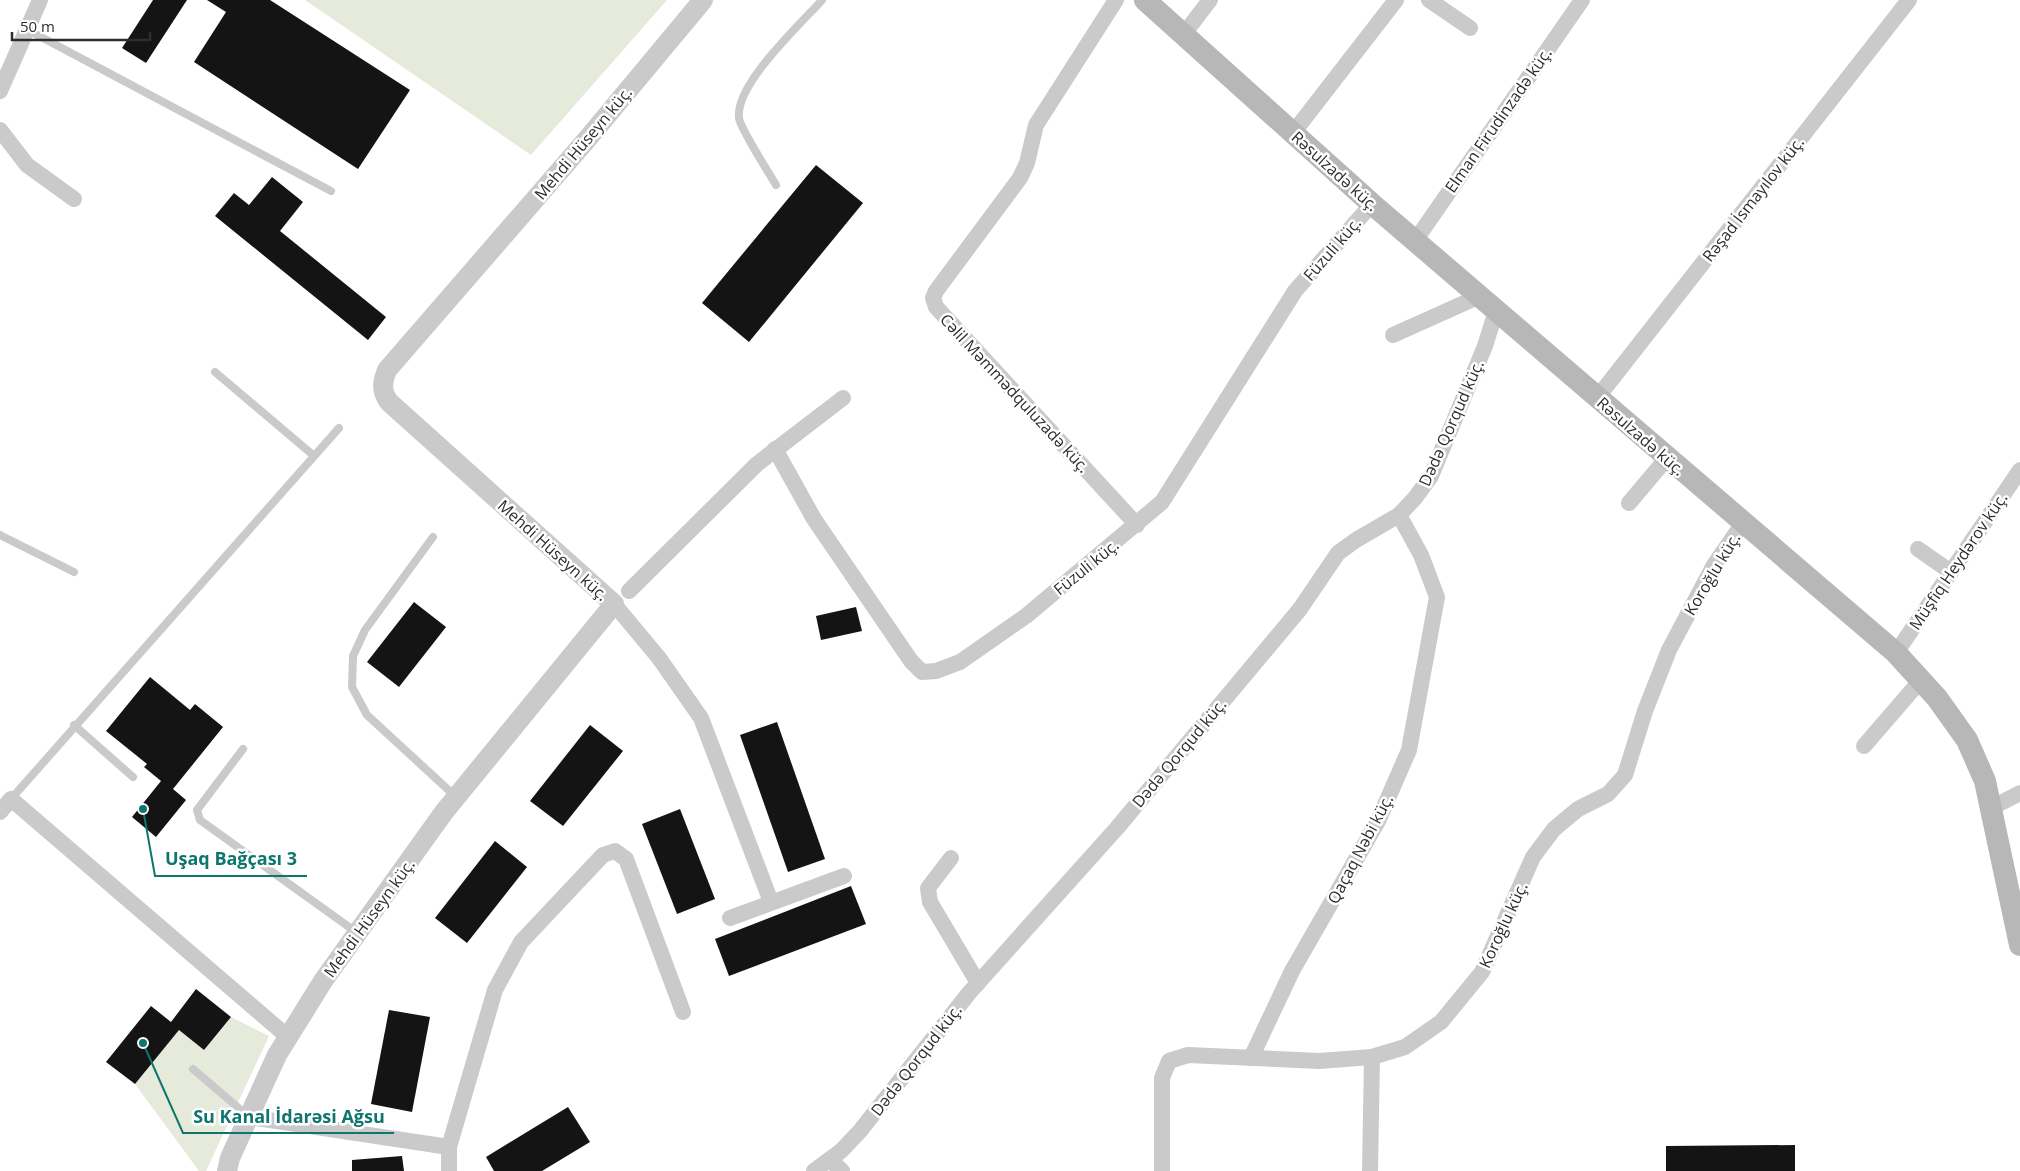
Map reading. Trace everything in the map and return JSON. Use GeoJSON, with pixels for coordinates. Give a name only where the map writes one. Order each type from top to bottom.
{"type":"FeatureCollection","features":[{"type":"Feature","properties":{"kind":"main road","name":"Rəsulzadə küç."},"geometry":{"type":"LineString","coordinates":[[1145,0],[1414,241],[1896,653],[1937,698],[1967,740],[1985,781],[2020,945]]}},
{"type":"Feature","properties":{"kind":"street"},"geometry":{"type":"LineString","coordinates":[[0,90],[40,0]]}},
{"type":"Feature","properties":{"kind":"street","name":"Mehdi Hüseyn küç."},"geometry":{"type":"LineString","coordinates":[[227,1171],[230,1158],[277,1056],[323,981],[456,797],[614,604],[389,402],[383,394],[382,384],[387,370],[589,137],[703,0]]}},
{"type":"Feature","properties":{"kind":"street","name":"Cəlil Məmmədquluzadə küç."},"geometry":{"type":"LineString","coordinates":[[1116,0],[1036,125],[1031,139],[1027,164],[1020,178],[936,290],[933,298],[936,307],[1137,525]]}},
{"type":"Feature","properties":{"kind":"street"},"geometry":{"type":"LineString","coordinates":[[1184,34],[1210,0]]}},
{"type":"Feature","properties":{"kind":"street"},"geometry":{"type":"LineString","coordinates":[[1293,133],[1396,0]]}},
{"type":"Feature","properties":{"kind":"street"},"geometry":{"type":"LineString","coordinates":[[1428,0],[1470,28]]}},
{"type":"Feature","properties":{"kind":"street","name":"Elman Firudinzadə küç."},"geometry":{"type":"LineString","coordinates":[[1414,241],[1582,0]]}},
{"type":"Feature","properties":{"kind":"street","name":"Rəşad İsmayılov küç."},"geometry":{"type":"LineString","coordinates":[[1597,398],[1909,0]]}},
{"type":"Feature","properties":{"kind":"street"},"geometry":{"type":"LineString","coordinates":[[0,130],[27,165],[74,199]]}},
{"type":"Feature","properties":{"kind":"street","name":"Füzuli küç."},"geometry":{"type":"LineString","coordinates":[[775,449],[814,518],[911,660],[922,672],[936,671],[960,662],[1026,616],[1137,525],[1162,502],[1296,291],[1372,204]]}},
{"type":"Feature","properties":{"kind":"street"},"geometry":{"type":"LineString","coordinates":[[1393,335],[1488,304]]}},
{"type":"Feature","properties":{"kind":"street","name":"Dədə Qorqud küç."},"geometry":{"type":"LineString","coordinates":[[814,1171],[841,1151],[860,1130],[978,983],[1117,828],[1300,609],[1338,553],[1356,540],[1399,515],[1415,498],[1431,476],[1485,346],[1488,304]]}},
{"type":"Feature","properties":{"kind":"street"},"geometry":{"type":"LineString","coordinates":[[629,591],[757,464],[843,398]]}},
{"type":"Feature","properties":{"kind":"street"},"geometry":{"type":"LineString","coordinates":[[1629,502],[1667,458]]}},
{"type":"Feature","properties":{"kind":"street","name":"Müşfiq Heydərov küç."},"geometry":{"type":"LineString","coordinates":[[1896,653],[2020,470]]}},
{"type":"Feature","properties":{"kind":"street","name":"Qaçaq Nəbi küç."},"geometry":{"type":"LineString","coordinates":[[1251,1058],[1292,971],[1378,821],[1409,750],[1437,597],[1422,556],[1399,515]]}},
{"type":"Feature","properties":{"kind":"street","name":"Koroğlu küç."},"geometry":{"type":"LineString","coordinates":[[1162,1171],[1162,1078],[1169,1061],[1188,1055],[1319,1061],[1372,1057],[1405,1047],[1441,1022],[1482,972],[1533,857],[1549,836],[1578,809],[1608,794],[1625,775],[1645,711],[1669,650],[1714,565],[1743,523]]}},
{"type":"Feature","properties":{"kind":"street"},"geometry":{"type":"LineString","coordinates":[[1918,549],[1951,572]]}},
{"type":"Feature","properties":{"kind":"street"},"geometry":{"type":"LineString","coordinates":[[614,604],[659,658],[702,718],[771,902]]}},
{"type":"Feature","properties":{"kind":"street"},"geometry":{"type":"LineString","coordinates":[[1864,746],[1920,680]]}},
{"type":"Feature","properties":{"kind":"street"},"geometry":{"type":"LineString","coordinates":[[1991,808],[2020,793]]}},
{"type":"Feature","properties":{"kind":"street"},"geometry":{"type":"LineString","coordinates":[[0,812],[11,799],[288,1037]]}},
{"type":"Feature","properties":{"kind":"street"},"geometry":{"type":"LineString","coordinates":[[449,1171],[448,1147],[499,982],[521,942],[602,855],[615,851],[626,859],[683,1012]]}},
{"type":"Feature","properties":{"kind":"street"},"geometry":{"type":"LineString","coordinates":[[951,858],[928,888],[930,902],[978,983]]}},
{"type":"Feature","properties":{"kind":"street"},"geometry":{"type":"LineString","coordinates":[[730,918],[844,876]]}},
{"type":"Feature","properties":{"kind":"street"},"geometry":{"type":"LineString","coordinates":[[1370,1171],[1372,1057]]}},
{"type":"Feature","properties":{"kind":"street"},"geometry":{"type":"LineString","coordinates":[[249,1117],[448,1147]]}},
{"type":"Feature","properties":{"kind":"street"},"geometry":{"type":"LineString","coordinates":[[830,1160],[842,1171]]}},
{"type":"Feature","properties":{"kind":"lane"},"geometry":{"type":"LineString","coordinates":[[776,186],[739,120],[740,103],[752,78],[822,0]]}},
{"type":"Feature","properties":{"kind":"lane"},"geometry":{"type":"LineString","coordinates":[[26,29],[330,191]]}},
{"type":"Feature","properties":{"kind":"lane"},"geometry":{"type":"LineString","coordinates":[[215,372],[313,455]]}},
{"type":"Feature","properties":{"kind":"lane"},"geometry":{"type":"LineString","coordinates":[[11,799],[74,724],[339,428]]}},
{"type":"Feature","properties":{"kind":"lane"},"geometry":{"type":"LineString","coordinates":[[433,537],[365,630],[353,656],[352,687],[367,715],[456,797]]}},
{"type":"Feature","properties":{"kind":"lane"},"geometry":{"type":"LineString","coordinates":[[2,539],[74,572]]}},
{"type":"Feature","properties":{"kind":"lane"},"geometry":{"type":"LineString","coordinates":[[74,724],[133,777]]}},
{"type":"Feature","properties":{"kind":"lane"},"geometry":{"type":"LineString","coordinates":[[244,749],[197,810],[200,820],[358,933]]}},
{"type":"Feature","properties":{"kind":"lane"},"geometry":{"type":"LineString","coordinates":[[193,1069],[249,1117]]}},
{"type":"Feature","properties":{"kind":"shaded area"},"geometry":{"type":"Polygon","coordinates":[[[305,0],[667,0],[531,155],[305,0]]]}},
{"type":"Feature","properties":{"kind":"shaded area"},"geometry":{"type":"Polygon","coordinates":[[[231,1017],[269,1036],[206,1171],[199,1171],[135,1084],[179,1030],[204,1050],[231,1017]]]}},
{"type":"Feature","properties":{"kind":"building"},"geometry":{"type":"Polygon","coordinates":[[[153,0],[187,0],[146,63],[122,48],[153,0]]]}},
{"type":"Feature","properties":{"kind":"building"},"geometry":{"type":"Polygon","coordinates":[[[207,0],[270,0],[410,90],[358,169],[194,62],[226,12],[207,0]]]}},
{"type":"Feature","properties":{"kind":"building"},"geometry":{"type":"Polygon","coordinates":[[[816,165],[863,203],[749,342],[702,303],[816,165]]]}},
{"type":"Feature","properties":{"kind":"building"},"geometry":{"type":"Polygon","coordinates":[[[272,177],[303,202],[280,231],[386,317],[368,340],[215,216],[234,193],[249,205],[272,177]]]}},
{"type":"Feature","properties":{"kind":"building"},"geometry":{"type":"Polygon","coordinates":[[[414,602],[446,627],[399,687],[367,662],[414,602]]]}},
{"type":"Feature","properties":{"kind":"building"},"geometry":{"type":"Polygon","coordinates":[[[856,607],[862,631],[821,640],[816,616],[856,607]]]}},
{"type":"Feature","properties":{"kind":"building"},"geometry":{"type":"Polygon","coordinates":[[[150,677],[190,710],[195,704],[223,727],[173,789],[186,800],[156,837],[132,817],[161,781],[144,767],[147,764],[106,731],[150,677]]]}},
{"type":"Feature","properties":{"kind":"building"},"geometry":{"type":"Polygon","coordinates":[[[777,722],[825,859],[788,872],[740,735],[777,722]]]}},
{"type":"Feature","properties":{"kind":"building"},"geometry":{"type":"Polygon","coordinates":[[[590,725],[623,751],[563,826],[530,801],[590,725]]]}},
{"type":"Feature","properties":{"kind":"building"},"geometry":{"type":"Polygon","coordinates":[[[680,809],[715,899],[677,914],[642,824],[680,809]]]}},
{"type":"Feature","properties":{"kind":"building"},"geometry":{"type":"Polygon","coordinates":[[[495,841],[527,867],[467,943],[435,918],[495,841]]]}},
{"type":"Feature","properties":{"kind":"building"},"geometry":{"type":"Polygon","coordinates":[[[851,886],[866,924],[729,976],[715,939],[851,886]]]}},
{"type":"Feature","properties":{"kind":"building"},"geometry":{"type":"Polygon","coordinates":[[[196,989],[231,1017],[204,1050],[179,1030],[135,1084],[106,1062],[151,1006],[171,1022],[196,989]]]}},
{"type":"Feature","properties":{"kind":"building"},"geometry":{"type":"Polygon","coordinates":[[[389,1010],[430,1017],[412,1112],[371,1104],[389,1010]]]}},
{"type":"Feature","properties":{"kind":"building"},"geometry":{"type":"Polygon","coordinates":[[[568,1107],[590,1142],[542,1171],[494,1171],[486,1157],[568,1107]]]}},
{"type":"Feature","properties":{"kind":"building"},"geometry":{"type":"Polygon","coordinates":[[[1795,1145],[1795,1171],[1666,1171],[1666,1146],[1795,1145]]]}},
{"type":"Feature","properties":{"kind":"building"},"geometry":{"type":"Polygon","coordinates":[[[402,1156],[404,1171],[352,1171],[352,1160],[402,1156]]]}},
{"type":"Feature","properties":{"kind":"place","name":"Uşaq Bağçası 3"},"geometry":{"type":"Point","coordinates":[143,809]}},
{"type":"Feature","properties":{"kind":"place","name":"Su Kanal İdarəsi Ağsu"},"geometry":{"type":"Point","coordinates":[143,1043]}}]}
